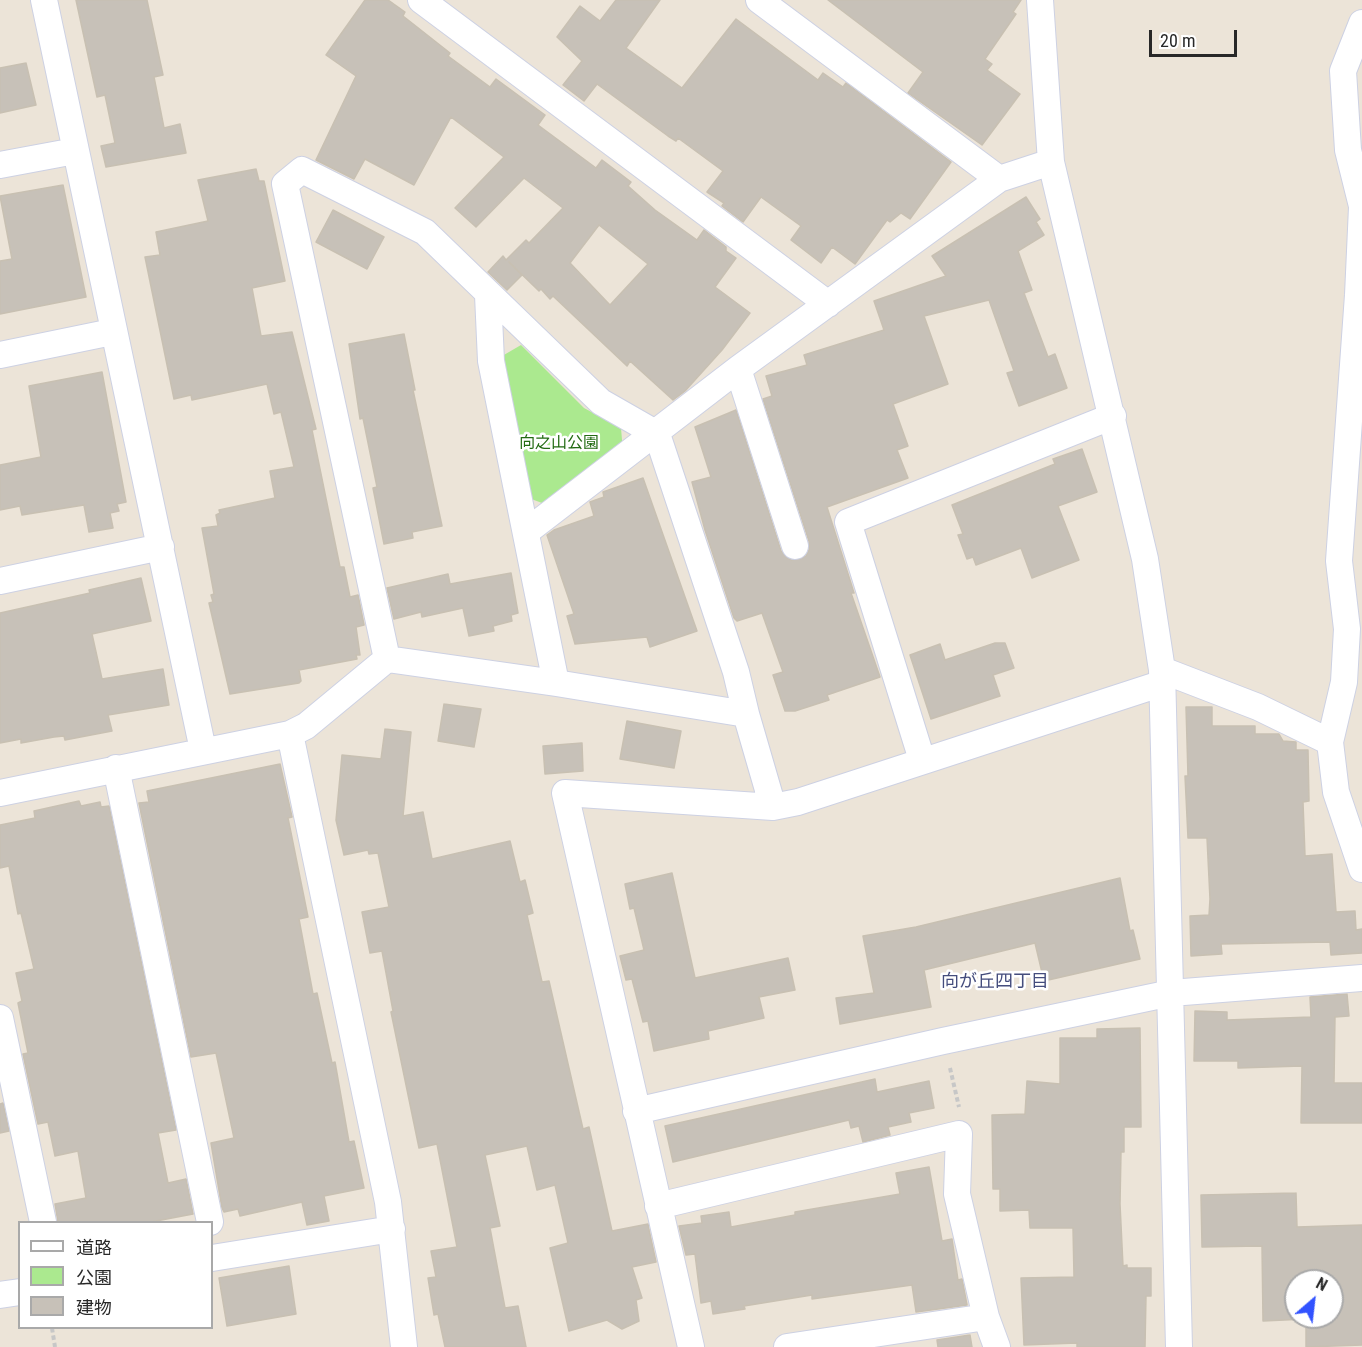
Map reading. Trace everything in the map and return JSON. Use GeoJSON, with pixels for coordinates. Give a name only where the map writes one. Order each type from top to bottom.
{"type":"FeatureCollection","features":[{"type":"Feature","properties":{"kind":"street"},"geometry":{"type":"LineString","coordinates":[[44,0],[112,332],[161,547],[203,750]]}},
{"type":"Feature","properties":{"kind":"street"},"geometry":{"type":"LineString","coordinates":[[421,0],[828,304]]}},
{"type":"Feature","properties":{"kind":"street"},"geometry":{"type":"LineString","coordinates":[[759,0],[999,179]]}},
{"type":"Feature","properties":{"kind":"street"},"geometry":{"type":"LineString","coordinates":[[1040,0],[1051,162],[1113,416],[1145,559],[1161,677],[1179,1347]]}},
{"type":"Feature","properties":{"kind":"street"},"geometry":{"type":"LineString","coordinates":[[1362,23],[1343,71],[1348,150],[1362,207],[1339,561],[1347,629],[1344,682],[1330,742],[1336,792],[1362,869]]}},
{"type":"Feature","properties":{"kind":"street"},"geometry":{"type":"LineString","coordinates":[[0,165],[75,150]]}},
{"type":"Feature","properties":{"kind":"street"},"geometry":{"type":"LineString","coordinates":[[526,532],[657,434],[738,369],[999,179],[1051,162]]}},
{"type":"Feature","properties":{"kind":"street"},"geometry":{"type":"LineString","coordinates":[[387,659],[285,184],[302,170],[425,232],[488,296],[601,402],[657,434],[736,672],[773,807]]}},
{"type":"Feature","properties":{"kind":"street"},"geometry":{"type":"LineString","coordinates":[[488,296],[491,361],[556,683]]}},
{"type":"Feature","properties":{"kind":"street"},"geometry":{"type":"LineString","coordinates":[[0,355],[112,332]]}},
{"type":"Feature","properties":{"kind":"street"},"geometry":{"type":"LineString","coordinates":[[738,369],[795,546]]}},
{"type":"Feature","properties":{"kind":"street"},"geometry":{"type":"LineString","coordinates":[[922,760],[848,522],[1113,416]]}},
{"type":"Feature","properties":{"kind":"street"},"geometry":{"type":"LineString","coordinates":[[0,581],[161,547]]}},
{"type":"Feature","properties":{"kind":"street"},"geometry":{"type":"LineString","coordinates":[[0,792],[290,734],[306,726],[387,659],[556,683],[746,714]]}},
{"type":"Feature","properties":{"kind":"street"},"geometry":{"type":"LineString","coordinates":[[691,1347],[565,794],[773,807],[798,802],[1161,677],[1258,707],[1330,742]]}},
{"type":"Feature","properties":{"kind":"street"},"geometry":{"type":"LineString","coordinates":[[290,734],[392,1229],[404,1347]]}},
{"type":"Feature","properties":{"kind":"street"},"geometry":{"type":"LineString","coordinates":[[116,768],[210,1221]]}},
{"type":"Feature","properties":{"kind":"street"},"geometry":{"type":"LineString","coordinates":[[636,1111],[943,1041],[1171,993],[1362,978]]}},
{"type":"Feature","properties":{"kind":"street"},"geometry":{"type":"LineString","coordinates":[[0,1018],[43,1221]]}},
{"type":"Feature","properties":{"kind":"street"},"geometry":{"type":"LineString","coordinates":[[658,1206],[959,1134],[957,1194],[986,1317],[997,1347]]}},
{"type":"Feature","properties":{"kind":"street"},"geometry":{"type":"LineString","coordinates":[[214,1257],[392,1229]]}},
{"type":"Feature","properties":{"kind":"street"},"geometry":{"type":"LineString","coordinates":[[0,1295],[18,1292]]}},
{"type":"Feature","properties":{"kind":"street"},"geometry":{"type":"LineString","coordinates":[[787,1347],[986,1317]]}},
{"type":"Feature","properties":{"kind":"path"},"geometry":{"type":"LineString","coordinates":[[948,1062],[961,1114]]}},
{"type":"Feature","properties":{"kind":"path"},"geometry":{"type":"LineString","coordinates":[[52,1329],[55,1347]]}},
{"type":"Feature","properties":{"kind":"green space","name":"向之山公園"},"geometry":{"type":"Polygon","coordinates":[[[521,345],[584,408],[621,428],[623,452],[550,506],[526,497],[497,359],[521,345]]]}},
{"type":"Feature","properties":{"kind":"building"},"geometry":{"type":"Polygon","coordinates":[[[76,0],[147,0],[163,75],[154,77],[164,128],[180,124],[186,153],[106,167],[101,146],[115,143],[105,95],[97,97],[76,0]]]}},
{"type":"Feature","properties":{"kind":"building"},"geometry":{"type":"Polygon","coordinates":[[[365,0],[388,0],[405,12],[403,16],[450,53],[448,56],[490,87],[496,79],[545,115],[538,125],[596,168],[602,160],[631,182],[628,186],[655,210],[697,240],[704,230],[726,247],[726,251],[736,258],[715,287],[750,313],[722,350],[685,391],[673,400],[630,361],[627,366],[553,296],[550,299],[541,289],[539,291],[509,262],[522,275],[507,290],[488,272],[503,256],[506,260],[526,240],[529,243],[563,208],[524,178],[476,227],[455,208],[504,157],[451,117],[414,185],[365,159],[354,179],[316,160],[356,76],[326,55],[365,0]],[[599,225],[570,263],[610,305],[648,264],[599,225]]]}},
{"type":"Feature","properties":{"kind":"building"},"geometry":{"type":"Polygon","coordinates":[[[616,0],[660,0],[626,48],[682,88],[736,19],[818,80],[823,73],[843,87],[846,83],[951,162],[910,219],[901,213],[890,222],[887,220],[855,264],[832,247],[821,263],[791,240],[801,226],[761,197],[743,222],[722,206],[724,203],[707,192],[723,171],[678,138],[676,141],[668,136],[597,84],[584,101],[563,85],[582,61],[557,37],[580,6],[600,21],[616,0]]]}},
{"type":"Feature","properties":{"kind":"building"},"geometry":{"type":"Polygon","coordinates":[[[828,0],[1021,0],[1013,12],[1016,14],[985,59],[992,64],[987,70],[1020,94],[982,145],[908,93],[923,72],[828,0]]]}},
{"type":"Feature","properties":{"kind":"building"},"geometry":{"type":"Polygon","coordinates":[[[26,63],[36,105],[0,113],[0,68],[26,63]]]}},
{"type":"Feature","properties":{"kind":"building"},"geometry":{"type":"Polygon","coordinates":[[[256,169],[259,181],[264,181],[285,281],[252,288],[261,336],[292,332],[316,429],[312,430],[340,567],[344,567],[350,597],[358,595],[364,625],[356,627],[360,655],[356,655],[357,659],[299,670],[301,681],[299,683],[230,694],[209,603],[213,602],[211,595],[214,594],[202,528],[218,526],[216,515],[220,513],[219,510],[275,498],[270,471],[294,467],[281,412],[274,414],[267,384],[192,400],[191,395],[174,399],[145,257],[160,255],[156,232],[208,221],[198,180],[256,169]]]}},
{"type":"Feature","properties":{"kind":"building"},"geometry":{"type":"Polygon","coordinates":[[[63,185],[86,297],[0,314],[0,261],[12,259],[0,196],[63,185]]]}},
{"type":"Feature","properties":{"kind":"building"},"geometry":{"type":"Polygon","coordinates":[[[1026,197],[1040,219],[1036,222],[1044,235],[1018,251],[1032,290],[1024,293],[1048,357],[1055,354],[1067,388],[1019,406],[1007,373],[1014,371],[989,300],[924,316],[948,384],[893,404],[908,446],[897,450],[908,478],[827,507],[854,593],[851,593],[880,677],[827,695],[829,700],[795,711],[785,711],[773,675],[783,672],[762,613],[737,621],[734,618],[705,530],[692,482],[711,477],[695,427],[736,410],[781,551],[791,560],[806,556],[809,541],[763,399],[772,396],[766,376],[807,365],[804,355],[884,330],[874,301],[946,276],[932,256],[1026,197]]]}},
{"type":"Feature","properties":{"kind":"building"},"geometry":{"type":"Polygon","coordinates":[[[333,210],[384,237],[367,269],[316,242],[333,210]]]}},
{"type":"Feature","properties":{"kind":"building"},"geometry":{"type":"Polygon","coordinates":[[[404,334],[415,390],[413,390],[442,526],[412,532],[413,538],[384,544],[373,488],[377,487],[363,418],[360,419],[349,344],[404,334]]]}},
{"type":"Feature","properties":{"kind":"building"},"geometry":{"type":"Polygon","coordinates":[[[102,372],[126,502],[117,504],[119,511],[110,513],[113,528],[89,532],[84,505],[22,515],[20,506],[0,510],[0,465],[41,457],[29,386],[102,372]]]}},
{"type":"Feature","properties":{"kind":"building"},"geometry":{"type":"Polygon","coordinates":[[[1082,449],[1097,492],[1058,506],[1079,560],[1032,578],[1021,548],[976,565],[973,557],[967,559],[958,535],[963,534],[952,505],[1055,464],[1053,459],[1082,449]]]}},
{"type":"Feature","properties":{"kind":"building"},"geometry":{"type":"Polygon","coordinates":[[[643,478],[697,631],[650,647],[647,637],[575,644],[567,616],[574,614],[547,535],[554,530],[594,516],[590,502],[604,497],[603,492],[643,478]]]}},
{"type":"Feature","properties":{"kind":"building"},"geometry":{"type":"Polygon","coordinates":[[[511,573],[518,613],[511,615],[512,621],[493,626],[494,631],[469,636],[463,608],[422,617],[421,612],[394,619],[387,588],[448,574],[450,584],[511,573]]]}},
{"type":"Feature","properties":{"kind":"building"},"geometry":{"type":"Polygon","coordinates":[[[141,578],[151,621],[92,634],[102,679],[163,669],[169,705],[108,715],[112,731],[65,740],[64,736],[21,743],[21,739],[0,743],[0,613],[90,593],[89,590],[141,578]]]}},
{"type":"Feature","properties":{"kind":"building"},"geometry":{"type":"Polygon","coordinates":[[[995,643],[1005,643],[1014,668],[993,675],[1000,696],[931,719],[910,655],[940,644],[945,660],[995,643]]]}},
{"type":"Feature","properties":{"kind":"building"},"geometry":{"type":"Polygon","coordinates":[[[444,704],[481,709],[474,747],[438,741],[444,704]]]}},
{"type":"Feature","properties":{"kind":"building"},"geometry":{"type":"Polygon","coordinates":[[[1186,707],[1212,707],[1212,726],[1255,726],[1255,734],[1279,734],[1283,741],[1296,742],[1296,750],[1308,750],[1309,801],[1303,802],[1305,856],[1332,854],[1336,912],[1355,911],[1356,930],[1362,929],[1362,953],[1331,955],[1330,942],[1221,944],[1222,954],[1191,956],[1190,916],[1209,915],[1210,899],[1207,838],[1188,838],[1185,776],[1188,776],[1186,707]]]}},
{"type":"Feature","properties":{"kind":"building"},"geometry":{"type":"Polygon","coordinates":[[[627,721],[681,731],[674,768],[620,759],[627,721]]]}},
{"type":"Feature","properties":{"kind":"building"},"geometry":{"type":"Polygon","coordinates":[[[385,729],[411,732],[403,816],[423,812],[432,859],[510,841],[520,882],[525,880],[533,913],[527,915],[542,982],[549,981],[583,1129],[589,1127],[612,1231],[648,1224],[656,1262],[632,1267],[642,1298],[636,1300],[639,1321],[622,1329],[607,1320],[569,1331],[550,1248],[568,1243],[555,1185],[537,1190],[527,1146],[485,1155],[500,1226],[490,1228],[505,1308],[518,1306],[526,1347],[445,1347],[438,1314],[434,1315],[428,1278],[436,1277],[431,1251],[457,1247],[437,1144],[419,1148],[391,1012],[393,1011],[382,951],[370,953],[362,912],[389,907],[378,853],[369,854],[368,850],[344,855],[336,820],[342,755],[381,759],[385,729]]]}},
{"type":"Feature","properties":{"kind":"building"},"geometry":{"type":"Polygon","coordinates":[[[582,743],[583,771],[545,774],[543,746],[582,743]]]}},
{"type":"Feature","properties":{"kind":"building"},"geometry":{"type":"Polygon","coordinates":[[[280,764],[292,817],[288,818],[308,917],[299,919],[313,994],[317,993],[332,1063],[335,1062],[349,1142],[354,1141],[364,1188],[324,1196],[329,1221],[307,1225],[302,1202],[240,1216],[238,1209],[224,1212],[222,1208],[211,1143],[234,1138],[216,1053],[191,1057],[139,803],[149,802],[147,791],[280,764]]]}},
{"type":"Feature","properties":{"kind":"building"},"geometry":{"type":"Polygon","coordinates":[[[79,801],[81,806],[100,802],[101,807],[109,806],[176,1130],[158,1133],[168,1183],[186,1179],[193,1214],[156,1221],[58,1221],[55,1204],[86,1198],[78,1151],[55,1156],[48,1122],[38,1124],[23,1054],[28,1053],[18,1003],[22,1001],[16,973],[34,969],[21,913],[18,914],[9,866],[0,868],[0,825],[35,818],[34,811],[79,801]]]}},
{"type":"Feature","properties":{"kind":"building"},"geometry":{"type":"Polygon","coordinates":[[[672,873],[695,978],[788,958],[795,990],[759,997],[764,1018],[708,1031],[709,1039],[654,1051],[648,1021],[643,1022],[632,979],[626,980],[620,956],[644,950],[634,908],[630,909],[625,884],[672,873]]]}},
{"type":"Feature","properties":{"kind":"building"},"geometry":{"type":"Polygon","coordinates":[[[1120,878],[1130,931],[1133,930],[1140,959],[1044,981],[1035,943],[924,970],[931,1007],[840,1024],[836,998],[874,993],[863,936],[916,927],[1120,878]]]}},
{"type":"Feature","properties":{"kind":"building"},"geometry":{"type":"Polygon","coordinates":[[[1347,994],[1349,1016],[1335,1017],[1334,1083],[1362,1083],[1362,1123],[1301,1123],[1302,1066],[1238,1068],[1238,1061],[1194,1061],[1195,1011],[1227,1012],[1227,1020],[1311,1017],[1310,997],[1347,994]]]}},
{"type":"Feature","properties":{"kind":"building"},"geometry":{"type":"Polygon","coordinates":[[[1140,1028],[1141,1127],[1124,1127],[1120,1204],[1123,1266],[1151,1268],[1151,1296],[1146,1296],[1145,1347],[1077,1347],[1077,1343],[1024,1345],[1021,1278],[1074,1277],[1073,1228],[1030,1228],[1029,1210],[1000,1211],[1000,1189],[993,1189],[992,1115],[1025,1114],[1027,1081],[1060,1084],[1060,1038],[1097,1038],[1097,1029],[1140,1028]]]}},
{"type":"Feature","properties":{"kind":"building"},"geometry":{"type":"Polygon","coordinates":[[[875,1079],[877,1092],[929,1081],[934,1108],[909,1113],[911,1122],[888,1127],[890,1135],[863,1142],[859,1126],[851,1128],[849,1120],[673,1162],[665,1126],[875,1079]]]}},
{"type":"Feature","properties":{"kind":"building"},"geometry":{"type":"Polygon","coordinates":[[[3,1103],[9,1131],[0,1133],[0,1104],[3,1103]]]}},
{"type":"Feature","properties":{"kind":"building"},"geometry":{"type":"Polygon","coordinates":[[[929,1167],[942,1241],[952,1239],[958,1280],[962,1279],[967,1305],[916,1312],[912,1285],[812,1299],[812,1295],[744,1306],[745,1309],[713,1314],[711,1301],[701,1303],[695,1254],[686,1255],[679,1226],[702,1223],[701,1216],[729,1212],[731,1227],[795,1215],[795,1212],[900,1194],[896,1173],[929,1167]]]}},
{"type":"Feature","properties":{"kind":"building"},"geometry":{"type":"Polygon","coordinates":[[[1296,1193],[1297,1227],[1362,1225],[1362,1345],[1306,1347],[1306,1329],[1344,1329],[1344,1269],[1284,1269],[1284,1320],[1263,1321],[1262,1246],[1202,1247],[1201,1195],[1296,1193]]]}},
{"type":"Feature","properties":{"kind":"building"},"geometry":{"type":"Polygon","coordinates":[[[289,1266],[296,1314],[227,1326],[219,1278],[289,1266]]]}},
{"type":"Feature","properties":{"kind":"building"},"geometry":{"type":"Polygon","coordinates":[[[970,1335],[972,1347],[938,1347],[937,1340],[970,1335]]]}},
{"type":"Feature","properties":{"kind":"district","name":"向が丘四丁目"},"geometry":{"type":"Point","coordinates":[995,982]}}]}
